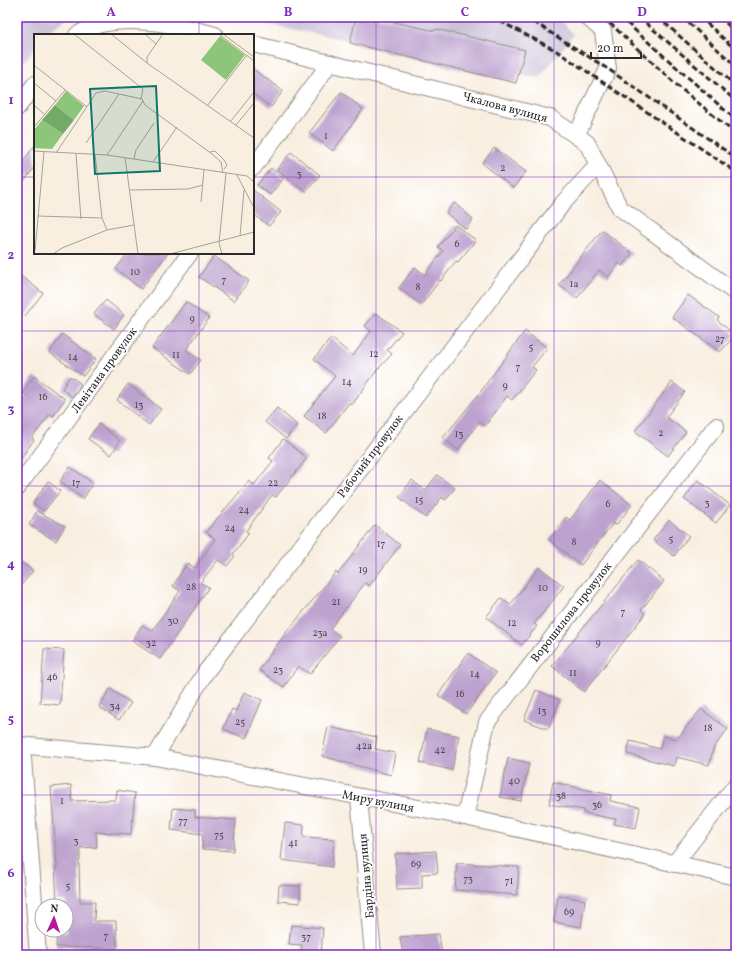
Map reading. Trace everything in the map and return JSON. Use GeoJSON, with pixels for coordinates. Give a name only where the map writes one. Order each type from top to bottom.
{"type":"FeatureCollection","features":[{"type":"Feature","properties":{"kind":"street"},"geometry":{"type":"LineString","coordinates":[[576,136],[608,69],[603,31],[587,17]]}},
{"type":"Feature","properties":{"kind":"street"},"geometry":{"type":"LineString","coordinates":[[79,34],[95,25],[132,20],[173,25],[211,34]]}},
{"type":"Feature","properties":{"kind":"street","name":"Чкалова вулиця"},"geometry":{"type":"LineString","coordinates":[[254,44],[550,118],[587,144],[620,208],[736,293]]}},
{"type":"Feature","properties":{"kind":"street"},"geometry":{"type":"LineString","coordinates":[[254,167],[330,63]]}},
{"type":"Feature","properties":{"kind":"street"},"geometry":{"type":"LineString","coordinates":[[17,108],[34,85]]}},
{"type":"Feature","properties":{"kind":"street","name":"Рабочий провулок"},"geometry":{"type":"LineString","coordinates":[[155,757],[205,673],[563,203],[598,165]]}},
{"type":"Feature","properties":{"kind":"street","name":"Левітана провулок"},"geometry":{"type":"LineString","coordinates":[[17,488],[189,254]]}},
{"type":"Feature","properties":{"kind":"street","name":"Ворошилова провулок"},"geometry":{"type":"LineString","coordinates":[[465,817],[487,722],[716,426]]}},
{"type":"Feature","properties":{"kind":"street"},"geometry":{"type":"LineString","coordinates":[[19,745],[38,955]]}},
{"type":"Feature","properties":{"kind":"street","name":"Миру вулиця"},"geometry":{"type":"LineString","coordinates":[[19,745],[155,757],[465,817],[674,864],[736,876]]}},
{"type":"Feature","properties":{"kind":"street"},"geometry":{"type":"LineString","coordinates":[[674,864],[736,785]]}},
{"type":"Feature","properties":{"kind":"street","name":"Бардіна вулиця"},"geometry":{"type":"LineString","coordinates":[[360,797],[373,955]]}},
{"type":"Feature","properties":{"kind":"shaded area"},"geometry":{"type":"Polygon","coordinates":[[[17,17],[70,17],[51,29],[47,34],[34,34],[34,49],[17,70],[17,17]]]}},
{"type":"Feature","properties":{"kind":"shaded area"},"geometry":{"type":"Polygon","coordinates":[[[230,17],[556,17],[574,34],[539,78],[230,17]]]}},
{"type":"Feature","properties":{"kind":"building"},"geometry":{"type":"Polygon","coordinates":[[[356,17],[371,17],[435,31],[436,29],[525,50],[516,83],[350,43],[356,17]]]}},
{"type":"Feature","properties":{"kind":"building"},"geometry":{"type":"Polygon","coordinates":[[[254,70],[283,91],[271,107],[254,95],[254,70]]]}},
{"type":"Feature","properties":{"kind":"building"},"geometry":{"type":"Polygon","coordinates":[[[341,92],[363,109],[333,151],[309,133],[341,92]]]}},
{"type":"Feature","properties":{"kind":"building"},"geometry":{"type":"Polygon","coordinates":[[[34,146],[34,168],[17,191],[17,169],[34,146]]]}},
{"type":"Feature","properties":{"kind":"building"},"geometry":{"type":"Polygon","coordinates":[[[494,148],[526,172],[513,188],[482,163],[494,148]]]}},
{"type":"Feature","properties":{"kind":"building"},"geometry":{"type":"Polygon","coordinates":[[[291,152],[320,175],[306,192],[277,170],[291,152]]]}},
{"type":"Feature","properties":{"kind":"building"},"geometry":{"type":"Polygon","coordinates":[[[271,168],[283,179],[270,195],[257,185],[271,168]]]}},
{"type":"Feature","properties":{"kind":"building"},"geometry":{"type":"Polygon","coordinates":[[[254,191],[281,212],[269,226],[254,215],[254,191]]]}},
{"type":"Feature","properties":{"kind":"building"},"geometry":{"type":"Polygon","coordinates":[[[454,203],[473,219],[466,229],[446,213],[454,203]]]}},
{"type":"Feature","properties":{"kind":"building"},"geometry":{"type":"Polygon","coordinates":[[[455,225],[476,240],[458,262],[456,261],[421,305],[399,288],[415,267],[425,275],[443,251],[438,247],[455,225]]]}},
{"type":"Feature","properties":{"kind":"building"},"geometry":{"type":"Polygon","coordinates":[[[602,230],[632,253],[622,266],[619,263],[608,277],[599,270],[577,298],[559,285],[602,230]]]}},
{"type":"Feature","properties":{"kind":"building"},"geometry":{"type":"Polygon","coordinates":[[[127,254],[167,254],[141,289],[116,269],[127,254]]]}},
{"type":"Feature","properties":{"kind":"building"},"geometry":{"type":"Polygon","coordinates":[[[214,256],[249,281],[234,301],[199,277],[214,256]]]}},
{"type":"Feature","properties":{"kind":"building"},"geometry":{"type":"Polygon","coordinates":[[[17,273],[43,293],[25,316],[17,310],[17,273]]]}},
{"type":"Feature","properties":{"kind":"building"},"geometry":{"type":"Polygon","coordinates":[[[688,295],[719,317],[717,320],[735,335],[720,352],[672,317],[688,295]]]}},
{"type":"Feature","properties":{"kind":"building"},"geometry":{"type":"Polygon","coordinates":[[[106,300],[124,315],[114,329],[94,314],[106,300]]]}},
{"type":"Feature","properties":{"kind":"building"},"geometry":{"type":"Polygon","coordinates":[[[186,302],[209,318],[186,350],[201,360],[190,374],[152,348],[186,302]]]}},
{"type":"Feature","properties":{"kind":"building"},"geometry":{"type":"Polygon","coordinates":[[[376,313],[402,332],[387,350],[392,354],[377,370],[352,405],[349,403],[326,433],[304,416],[335,376],[314,359],[331,338],[353,356],[371,331],[365,326],[376,313]]]}},
{"type":"Feature","properties":{"kind":"building"},"geometry":{"type":"Polygon","coordinates":[[[525,331],[547,348],[532,367],[536,370],[512,400],[507,396],[485,426],[479,422],[458,450],[443,438],[478,395],[525,331]]]}},
{"type":"Feature","properties":{"kind":"building"},"geometry":{"type":"Polygon","coordinates":[[[62,334],[96,359],[83,376],[50,353],[62,334]]]}},
{"type":"Feature","properties":{"kind":"building"},"geometry":{"type":"Polygon","coordinates":[[[34,376],[65,399],[53,416],[50,414],[32,438],[34,440],[17,463],[17,409],[27,396],[22,393],[34,376]]]}},
{"type":"Feature","properties":{"kind":"building"},"geometry":{"type":"Polygon","coordinates":[[[70,376],[81,384],[72,397],[62,389],[70,376]]]}},
{"type":"Feature","properties":{"kind":"building"},"geometry":{"type":"Polygon","coordinates":[[[672,382],[685,392],[666,417],[686,432],[668,456],[635,431],[672,382]]]}},
{"type":"Feature","properties":{"kind":"building"},"geometry":{"type":"Polygon","coordinates":[[[128,384],[161,409],[149,425],[117,400],[128,384]]]}},
{"type":"Feature","properties":{"kind":"building"},"geometry":{"type":"Polygon","coordinates":[[[277,408],[297,425],[286,439],[265,422],[277,408]]]}},
{"type":"Feature","properties":{"kind":"building"},"geometry":{"type":"Polygon","coordinates":[[[99,424],[120,441],[111,455],[88,439],[99,424]]]}},
{"type":"Feature","properties":{"kind":"building"},"geometry":{"type":"Polygon","coordinates":[[[283,439],[307,458],[276,497],[272,495],[246,531],[249,533],[233,554],[235,556],[227,566],[218,560],[200,583],[209,587],[160,659],[132,641],[142,625],[152,631],[180,591],[173,586],[187,563],[195,568],[215,539],[206,532],[249,481],[254,485],[273,461],[269,458],[283,439]]]}},
{"type":"Feature","properties":{"kind":"building"},"geometry":{"type":"Polygon","coordinates":[[[70,467],[93,483],[83,499],[60,481],[70,467]]]}},
{"type":"Feature","properties":{"kind":"building"},"geometry":{"type":"Polygon","coordinates":[[[437,475],[455,488],[445,500],[442,497],[426,518],[399,497],[412,480],[425,491],[437,475]]]}},
{"type":"Feature","properties":{"kind":"building"},"geometry":{"type":"Polygon","coordinates":[[[600,480],[632,505],[616,525],[613,523],[581,565],[549,540],[566,517],[570,520],[600,480]]]}},
{"type":"Feature","properties":{"kind":"building"},"geometry":{"type":"Polygon","coordinates":[[[698,480],[730,505],[716,523],[684,499],[698,480]]]}},
{"type":"Feature","properties":{"kind":"building"},"geometry":{"type":"Polygon","coordinates":[[[48,481],[60,491],[44,511],[33,503],[48,481]]]}},
{"type":"Feature","properties":{"kind":"building"},"geometry":{"type":"Polygon","coordinates":[[[37,511],[65,526],[56,541],[29,525],[37,511]]]}},
{"type":"Feature","properties":{"kind":"building"},"geometry":{"type":"Polygon","coordinates":[[[669,520],[689,536],[674,556],[653,540],[669,520]]]}},
{"type":"Feature","properties":{"kind":"building"},"geometry":{"type":"Polygon","coordinates":[[[375,525],[400,545],[369,586],[365,583],[330,629],[340,636],[310,674],[298,666],[284,687],[259,670],[285,634],[336,572],[338,574],[375,525]]]}},
{"type":"Feature","properties":{"kind":"building"},"geometry":{"type":"Polygon","coordinates":[[[17,559],[33,571],[17,590],[17,559]]]}},
{"type":"Feature","properties":{"kind":"building"},"geometry":{"type":"Polygon","coordinates":[[[638,560],[664,581],[641,610],[645,614],[584,692],[552,666],[638,560]]]}},
{"type":"Feature","properties":{"kind":"building"},"geometry":{"type":"Polygon","coordinates":[[[539,567],[564,586],[534,624],[537,626],[522,645],[486,617],[501,598],[510,605],[539,567]]]}},
{"type":"Feature","properties":{"kind":"building"},"geometry":{"type":"Polygon","coordinates":[[[44,649],[64,650],[60,705],[40,703],[44,649]]]}},
{"type":"Feature","properties":{"kind":"building"},"geometry":{"type":"Polygon","coordinates":[[[468,653],[496,673],[466,714],[438,695],[468,653]]]}},
{"type":"Feature","properties":{"kind":"building"},"geometry":{"type":"Polygon","coordinates":[[[110,689],[131,703],[119,720],[99,707],[110,689]]]}},
{"type":"Feature","properties":{"kind":"building"},"geometry":{"type":"Polygon","coordinates":[[[536,690],[560,700],[548,729],[524,720],[536,690]]]}},
{"type":"Feature","properties":{"kind":"building"},"geometry":{"type":"Polygon","coordinates":[[[244,692],[262,700],[246,738],[223,729],[232,709],[236,711],[244,692]]]}},
{"type":"Feature","properties":{"kind":"building"},"geometry":{"type":"Polygon","coordinates":[[[701,709],[728,729],[714,747],[709,765],[676,757],[674,766],[627,754],[630,741],[660,749],[663,736],[677,739],[701,709]]]}},
{"type":"Feature","properties":{"kind":"building"},"geometry":{"type":"Polygon","coordinates":[[[328,727],[377,737],[375,749],[395,753],[391,775],[322,756],[328,727]]]}},
{"type":"Feature","properties":{"kind":"building"},"geometry":{"type":"Polygon","coordinates":[[[427,729],[459,736],[452,770],[420,763],[427,729]]]}},
{"type":"Feature","properties":{"kind":"building"},"geometry":{"type":"Polygon","coordinates":[[[508,758],[529,763],[521,801],[500,797],[508,758]]]}},
{"type":"Feature","properties":{"kind":"building"},"geometry":{"type":"Polygon","coordinates":[[[553,782],[611,795],[610,801],[640,807],[636,828],[614,824],[616,819],[583,813],[584,810],[549,804],[553,782]]]}},
{"type":"Feature","properties":{"kind":"building"},"geometry":{"type":"Polygon","coordinates":[[[71,785],[72,801],[116,800],[117,790],[135,793],[131,834],[96,832],[97,847],[80,848],[80,902],[95,902],[94,921],[116,921],[117,948],[56,947],[57,938],[74,938],[74,898],[57,898],[55,868],[57,868],[51,787],[71,785]]]}},
{"type":"Feature","properties":{"kind":"building"},"geometry":{"type":"Polygon","coordinates":[[[173,808],[195,810],[195,817],[236,820],[233,851],[202,849],[203,834],[171,830],[173,808]]]}},
{"type":"Feature","properties":{"kind":"building"},"geometry":{"type":"Polygon","coordinates":[[[285,823],[304,825],[303,837],[334,839],[332,867],[281,860],[285,823]]]}},
{"type":"Feature","properties":{"kind":"building"},"geometry":{"type":"Polygon","coordinates":[[[436,851],[438,873],[422,874],[422,888],[397,889],[395,854],[436,851]]]}},
{"type":"Feature","properties":{"kind":"building"},"geometry":{"type":"Polygon","coordinates":[[[457,863],[519,867],[517,895],[455,890],[457,863]]]}},
{"type":"Feature","properties":{"kind":"building"},"geometry":{"type":"Polygon","coordinates":[[[279,885],[300,886],[300,903],[278,901],[279,885]]]}},
{"type":"Feature","properties":{"kind":"building"},"geometry":{"type":"Polygon","coordinates":[[[558,895],[585,900],[581,927],[554,922],[558,895]]]}},
{"type":"Feature","properties":{"kind":"building"},"geometry":{"type":"Polygon","coordinates":[[[291,925],[323,928],[321,955],[301,955],[302,945],[289,944],[291,925]]]}},
{"type":"Feature","properties":{"kind":"building"},"geometry":{"type":"Polygon","coordinates":[[[439,934],[442,955],[403,955],[400,937],[439,934]]]}},
{"type":"Feature","properties":{"kind":"railway"},"geometry":{"type":"LineString","coordinates":[[492,17],[555,50],[736,172]]}},
{"type":"Feature","properties":{"kind":"railway"},"geometry":{"type":"LineString","coordinates":[[526,17],[608,69],[736,158]]}},
{"type":"Feature","properties":{"kind":"railway"},"geometry":{"type":"LineString","coordinates":[[603,17],[679,87],[736,134]]}},
{"type":"Feature","properties":{"kind":"railway"},"geometry":{"type":"LineString","coordinates":[[620,17],[736,120]]}},
{"type":"Feature","properties":{"kind":"railway"},"geometry":{"type":"LineString","coordinates":[[639,17],[736,101]]}},
{"type":"Feature","properties":{"kind":"railway"},"geometry":{"type":"LineString","coordinates":[[658,17],[736,86]]}},
{"type":"Feature","properties":{"kind":"railway"},"geometry":{"type":"LineString","coordinates":[[682,17],[736,66]]}},
{"type":"Feature","properties":{"kind":"railway"},"geometry":{"type":"LineString","coordinates":[[700,17],[736,50]]}},
{"type":"Feature","properties":{"kind":"railway"},"geometry":{"type":"LineString","coordinates":[[719,17],[736,32]]}}]}
